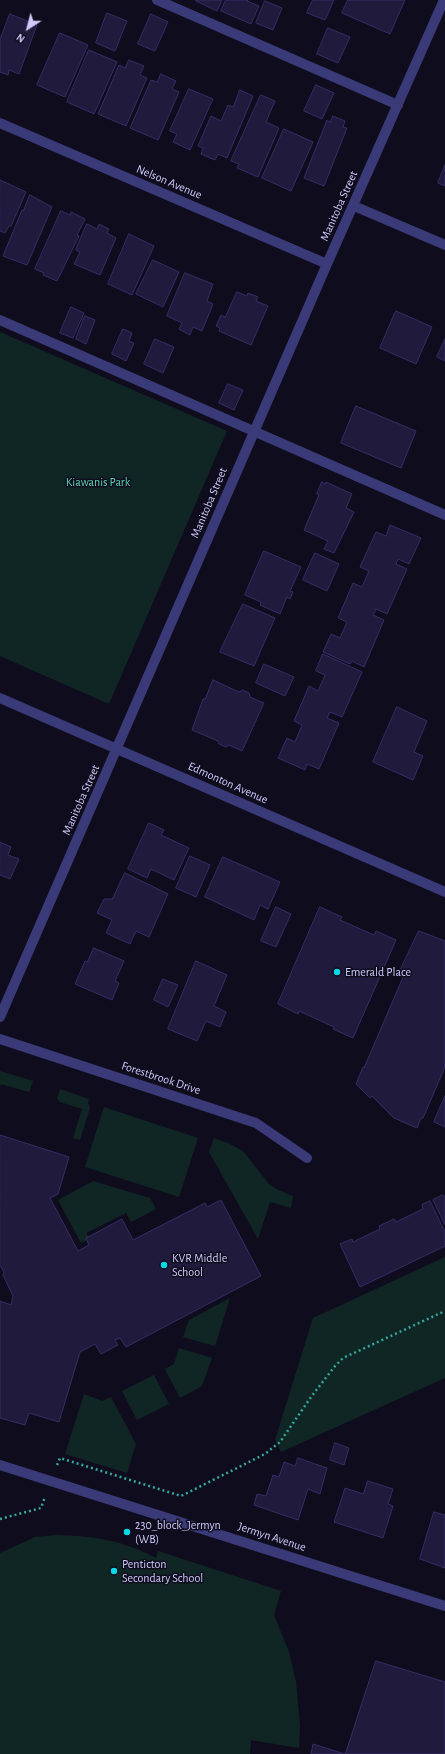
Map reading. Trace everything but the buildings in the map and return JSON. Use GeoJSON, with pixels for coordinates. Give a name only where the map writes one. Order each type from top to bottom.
{"type":"FeatureCollection","features":[{"type":"Feature","properties":{"kind":"street"},"geometry":{"type":"LineString","coordinates":[[157,0],[398,105]]}},
{"type":"Feature","properties":{"kind":"street","name":"Manitoba Street"},"geometry":{"type":"LineString","coordinates":[[0,1016],[254,431],[444,0]]}},
{"type":"Feature","properties":{"kind":"street","name":"Nelson Avenue"},"geometry":{"type":"LineString","coordinates":[[0,123],[327,264]]}},
{"type":"Feature","properties":{"kind":"street"},"geometry":{"type":"LineString","coordinates":[[354,206],[445,245]]}},
{"type":"Feature","properties":{"kind":"street"},"geometry":{"type":"LineString","coordinates":[[0,320],[445,515]]}},
{"type":"Feature","properties":{"kind":"street","name":"Edmonton Avenue"},"geometry":{"type":"LineString","coordinates":[[0,698],[445,892]]}},
{"type":"Feature","properties":{"kind":"street","name":"Forestbrook Drive"},"geometry":{"type":"LineString","coordinates":[[0,1039],[256,1123],[307,1158]]}},
{"type":"Feature","properties":{"kind":"street","name":"Jermyn Avenue"},"geometry":{"type":"LineString","coordinates":[[0,1465],[445,1606]]}},
{"type":"Feature","properties":{"kind":"path"},"geometry":{"type":"LineString","coordinates":[[57,1466],[60,1458],[181,1496],[265,1454],[280,1442],[311,1397],[343,1358],[445,1311]]}},
{"type":"Feature","properties":{"kind":"path"},"geometry":{"type":"LineString","coordinates":[[0,1519],[41,1508],[42,1505]]}},
{"type":"Feature","properties":{"kind":"green space","name":"Kiawanis Park"},"geometry":{"type":"Polygon","coordinates":[[[0,332],[227,431],[109,704],[0,656],[0,332]]]}},
{"type":"Feature","properties":{"kind":"green space"},"geometry":{"type":"Polygon","coordinates":[[[0,1071],[33,1081],[29,1092],[1,1084],[0,1087],[0,1071]]]}},
{"type":"Feature","properties":{"kind":"green space"},"geometry":{"type":"Polygon","coordinates":[[[60,1089],[89,1099],[88,1103],[90,1108],[80,1140],[73,1138],[82,1109],[60,1102],[57,1098],[60,1089]]]}},
{"type":"Feature","properties":{"kind":"green space"},"geometry":{"type":"Polygon","coordinates":[[[104,1107],[198,1138],[179,1197],[85,1167],[104,1107]]]}},
{"type":"Feature","properties":{"kind":"green space"},"geometry":{"type":"Polygon","coordinates":[[[214,1138],[243,1151],[269,1184],[278,1190],[293,1196],[291,1208],[270,1202],[258,1239],[209,1152],[214,1138]]]}},
{"type":"Feature","properties":{"kind":"green space"},"geometry":{"type":"Polygon","coordinates":[[[93,1181],[150,1198],[156,1209],[131,1222],[126,1213],[86,1233],[90,1239],[81,1243],[58,1200],[93,1181]]]}},
{"type":"Feature","properties":{"kind":"green space"},"geometry":{"type":"Polygon","coordinates":[[[445,1257],[445,1378],[281,1452],[275,1440],[313,1318],[445,1257]]]}},
{"type":"Feature","properties":{"kind":"green space"},"geometry":{"type":"Polygon","coordinates":[[[230,1298],[215,1346],[183,1337],[189,1320],[230,1298]]]}},
{"type":"Feature","properties":{"kind":"green space"},"geometry":{"type":"Polygon","coordinates":[[[179,1348],[212,1358],[202,1386],[180,1398],[165,1369],[174,1364],[179,1348]]]}},
{"type":"Feature","properties":{"kind":"green space"},"geometry":{"type":"Polygon","coordinates":[[[154,1375],[169,1404],[137,1420],[122,1391],[154,1375]]]}},
{"type":"Feature","properties":{"kind":"green space"},"geometry":{"type":"Polygon","coordinates":[[[84,1394],[102,1401],[111,1397],[136,1444],[127,1473],[65,1454],[84,1394]]]}},
{"type":"Feature","properties":{"kind":"green space","name":"Penticton Secondary School"},"geometry":{"type":"Polygon","coordinates":[[[56,1535],[83,1536],[108,1540],[131,1547],[156,1558],[158,1551],[281,1591],[274,1615],[289,1652],[296,1682],[300,1726],[299,1748],[251,1740],[250,1754],[0,1754],[0,1553],[35,1537],[56,1535]]]}},
{"type":"Feature","properties":{"kind":"place","name":"Emerald Place"},"geometry":{"type":"Point","coordinates":[337,972]}},
{"type":"Feature","properties":{"kind":"place","name":"KVR Middle School"},"geometry":{"type":"Point","coordinates":[164,1265]}},
{"type":"Feature","properties":{"kind":"place","name":"230_block_Jermyn (WB)"},"geometry":{"type":"Point","coordinates":[127,1532]}},
{"type":"Feature","properties":{"kind":"place","name":"Penticton Secondary School"},"geometry":{"type":"Point","coordinates":[114,1571]}}]}
